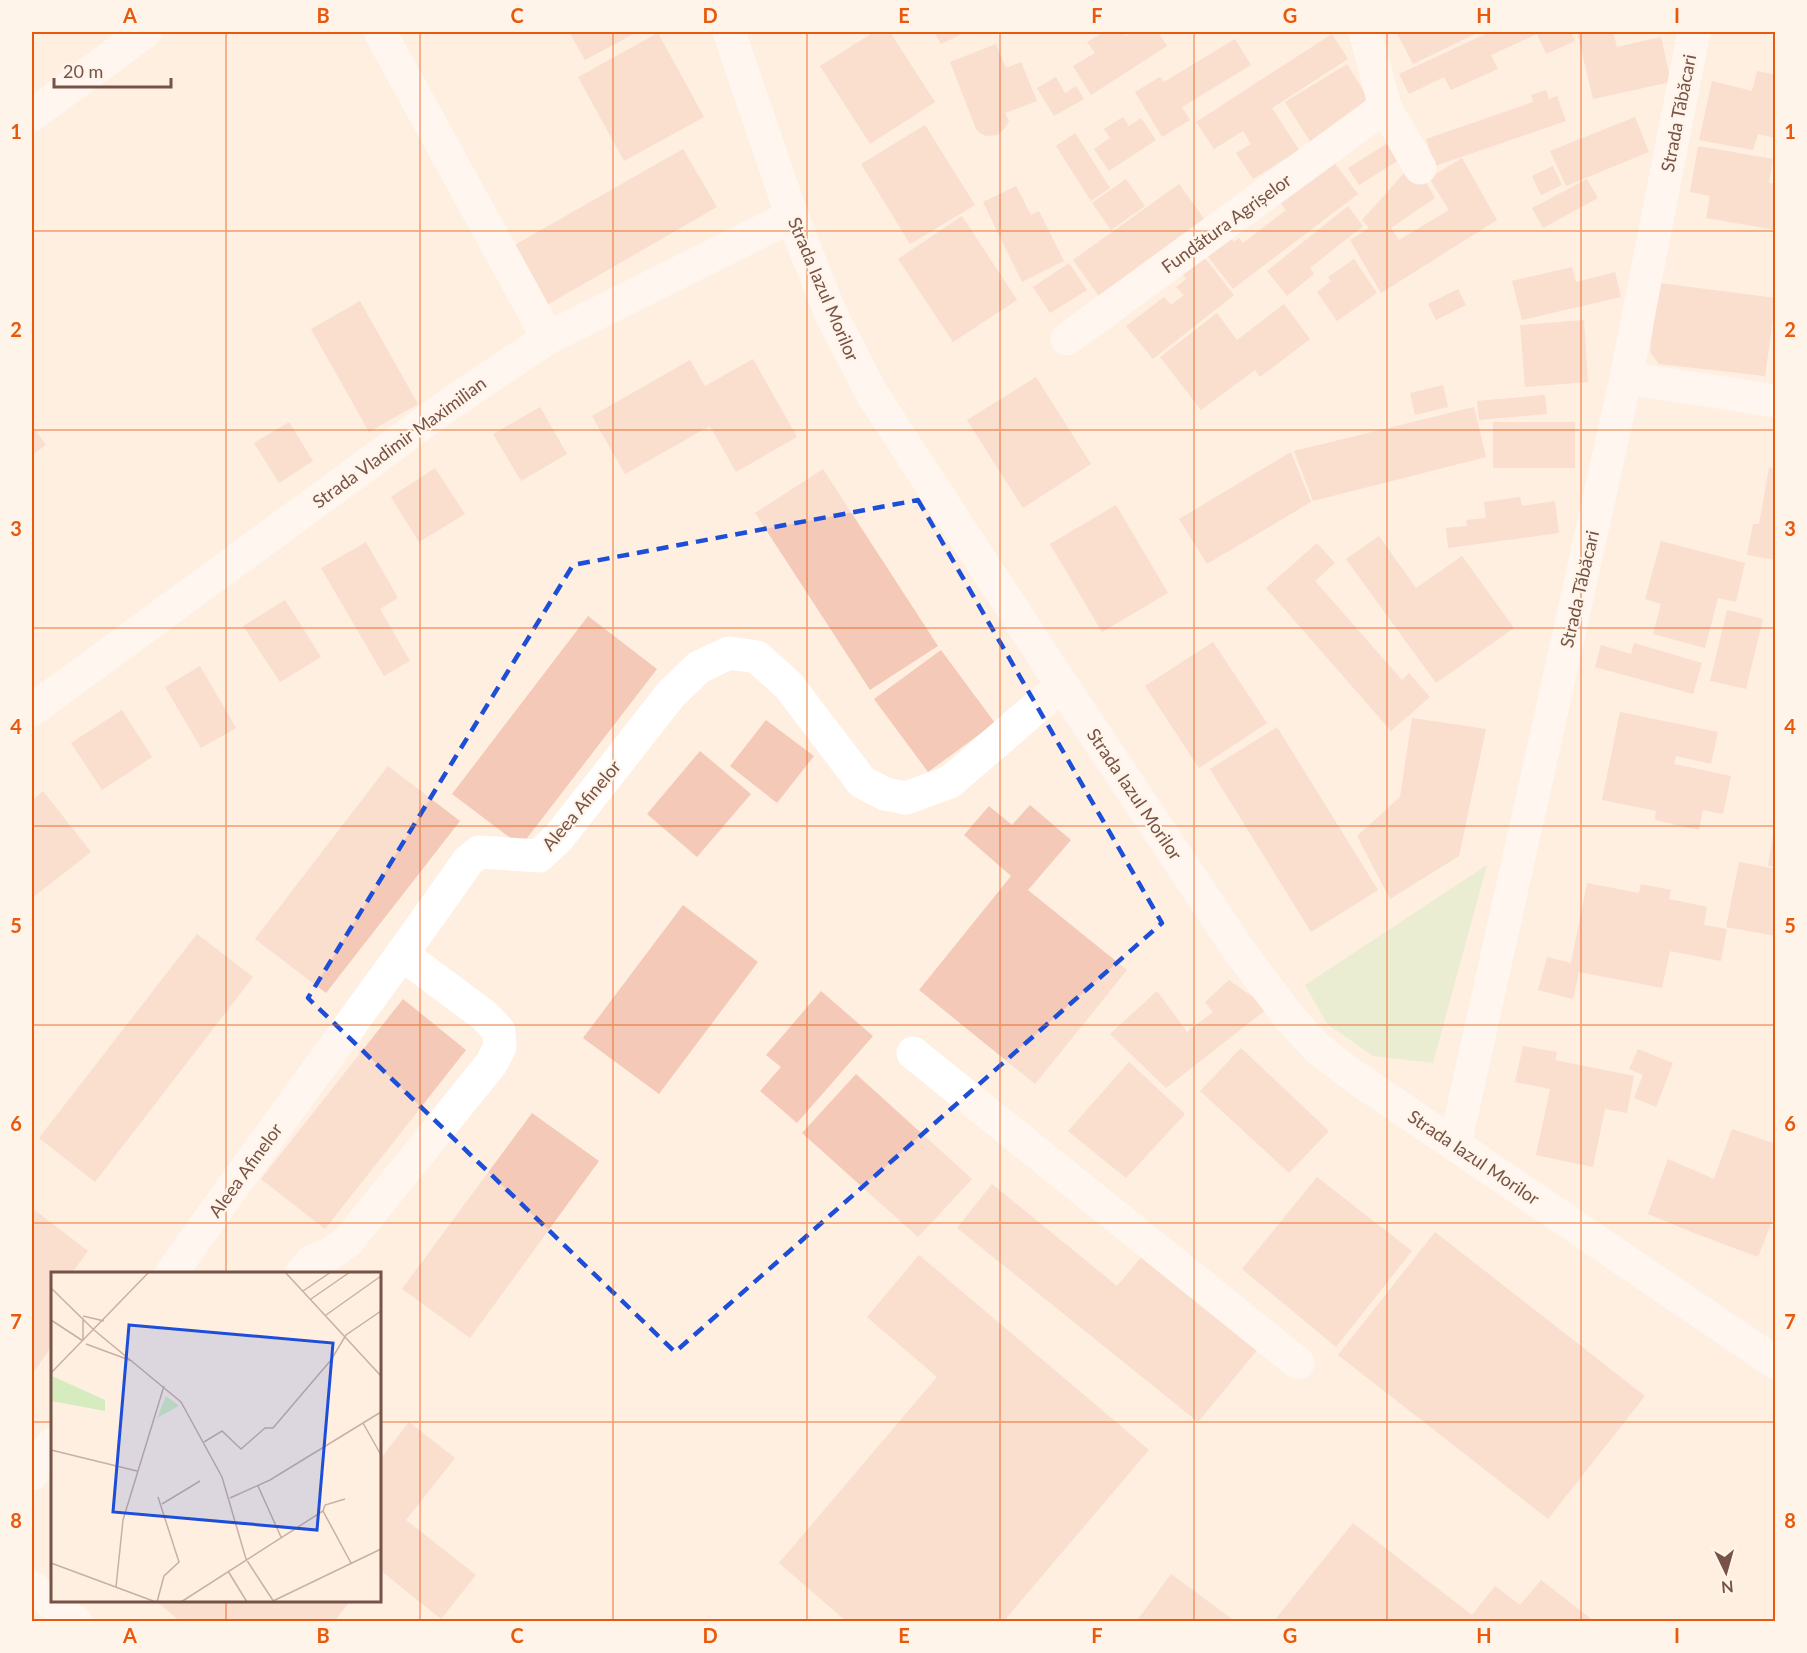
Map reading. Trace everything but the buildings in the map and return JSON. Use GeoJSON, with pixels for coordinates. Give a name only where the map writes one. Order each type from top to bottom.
{"type":"FeatureCollection","features":[{"type":"Feature","properties":{"kind":"street"},"geometry":{"type":"LineString","coordinates":[[32,115],[145,32]]}},
{"type":"Feature","properties":{"kind":"street"},"geometry":{"type":"LineString","coordinates":[[380,32],[548,338]]}},
{"type":"Feature","properties":{"kind":"street","name":"Strada Iazul Morilor"},"geometry":{"type":"LineString","coordinates":[[729,32],[792,216],[830,312],[872,394],[1238,949],[1289,1017],[1317,1048],[1355,1077],[1776,1363]]}},
{"type":"Feature","properties":{"kind":"street"},"geometry":{"type":"LineString","coordinates":[[1365,32],[1385,107],[1420,168]]}},
{"type":"Feature","properties":{"kind":"street","name":"Strada Tăbăcari"},"geometry":{"type":"LineString","coordinates":[[1455,1144],[1626,378],[1694,32]]}},
{"type":"Feature","properties":{"kind":"street","name":"Fundătura Agrișelor"},"geometry":{"type":"LineString","coordinates":[[1067,339],[1385,107]]}},
{"type":"Feature","properties":{"kind":"street","name":"Strada Vladimir Maximilian"},"geometry":{"type":"LineString","coordinates":[[32,710],[451,403],[548,338],[792,216]]}},
{"type":"Feature","properties":{"kind":"street"},"geometry":{"type":"LineString","coordinates":[[1626,378],[1776,401]]}},
{"type":"Feature","properties":{"kind":"street","name":"Aleea Afinelor"},"geometry":{"type":"LineString","coordinates":[[172,1272],[403,955],[468,861],[479,852],[539,856],[559,837],[672,694],[699,667],[729,653],[757,657],[789,686],[861,782],[885,794],[906,798],[950,782],[1062,685]]}},
{"type":"Feature","properties":{"kind":"street"},"geometry":{"type":"LineString","coordinates":[[303,1272],[312,1261],[330,1254],[348,1240],[491,1065],[500,1047],[499,1031],[485,1016],[403,955]]}},
{"type":"Feature","properties":{"kind":"street"},"geometry":{"type":"LineString","coordinates":[[913,1053],[1298,1363]]}},
{"type":"Feature","properties":{"kind":"street"},"geometry":{"type":"LineString","coordinates":[[1738,1338],[1776,1340]]}},
{"type":"Feature","properties":{"kind":"street"},"geometry":{"type":"LineString","coordinates":[[32,1474],[51,1446]]}},
{"type":"Feature","properties":{"kind":"street"},"geometry":{"type":"LineString","coordinates":[[32,1587],[76,1622]]}},
{"type":"Feature","properties":{"kind":"highlighted area"},"geometry":{"type":"Polygon","coordinates":[[[918,500],[1162,923],[675,1352],[308,998],[573,565],[918,500]]]}},
{"type":"Feature","properties":{"kind":"green space"},"geometry":{"type":"Polygon","coordinates":[[[1487,865],[1433,1063],[1373,1056],[1327,1024],[1305,985],[1487,865]]]}}]}
